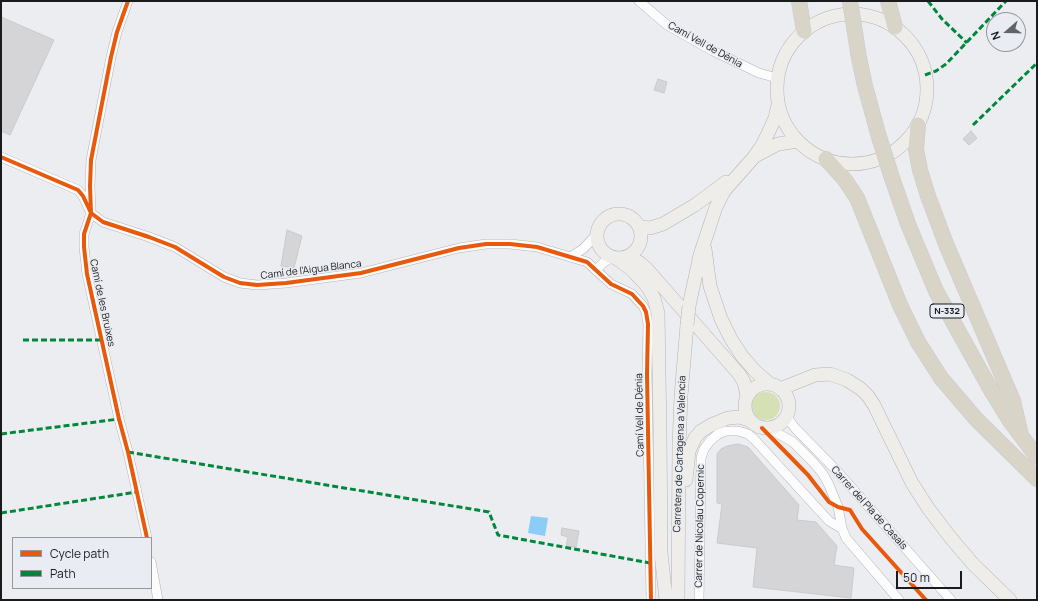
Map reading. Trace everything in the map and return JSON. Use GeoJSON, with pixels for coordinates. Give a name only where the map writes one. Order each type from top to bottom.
{"type":"FeatureCollection","features":[{"type":"Feature","properties":{"kind":"highway"},"geometry":{"type":"LineString","coordinates":[[799,1],[804,31]]}},
{"type":"Feature","properties":{"kind":"highway","name":"N-332"},"geometry":{"type":"LineString","coordinates":[[850,1],[865,86],[878,137],[908,224],[936,291],[991,390],[1010,421],[1037,457]]}},
{"type":"Feature","properties":{"kind":"highway"},"geometry":{"type":"LineString","coordinates":[[888,1],[895,27]]}},
{"type":"Feature","properties":{"kind":"highway"},"geometry":{"type":"LineString","coordinates":[[918,125],[916,149],[920,170],[928,196],[946,244],[1013,401],[1021,435]]}},
{"type":"Feature","properties":{"kind":"highway"},"geometry":{"type":"LineString","coordinates":[[826,159],[846,180],[857,198],[900,305],[918,342],[941,378],[976,419],[1037,479]]}},
{"type":"Feature","properties":{"kind":"main road"},"geometry":{"type":"LineString","coordinates":[[842,14],[856,14],[883,20],[895,27],[906,37],[915,48],[922,61],[926,75],[926,98],[924,109],[918,125],[905,142],[888,155],[868,162],[846,164],[826,159],[806,149],[798,141],[786,124],[778,104],[777,78],[782,60],[791,44],[804,31],[815,23],[828,17],[842,14]]}},
{"type":"Feature","properties":{"kind":"main road","name":"Carretera de Cartagena a Valencia"},"geometry":{"type":"LineString","coordinates":[[678,600],[679,439],[681,396],[687,325],[695,277],[706,234],[716,206],[724,190],[754,157],[768,134],[775,118],[778,104]]}},
{"type":"Feature","properties":{"kind":"main road","name":"Carretera de Cartagena a Valencia"},"geometry":{"type":"LineString","coordinates":[[754,157],[778,144],[798,141]]}},
{"type":"Feature","properties":{"kind":"main road"},"geometry":{"type":"LineString","coordinates":[[640,227],[657,227],[672,220],[742,170]]}},
{"type":"Feature","properties":{"kind":"main road"},"geometry":{"type":"LineString","coordinates":[[624,255],[641,237],[640,227],[636,221],[628,215],[611,215],[603,220],[598,229],[597,240],[603,251],[624,255],[640,263],[647,269],[739,374],[744,382],[747,396]]}},
{"type":"Feature","properties":{"kind":"main road"},"geometry":{"type":"LineString","coordinates":[[706,234],[705,253],[708,276],[721,319],[742,356],[770,386]]}},
{"type":"Feature","properties":{"kind":"main road"},"geometry":{"type":"LineString","coordinates":[[624,255],[632,270],[647,286],[654,298],[658,313],[661,442],[661,553],[666,600]]}},
{"type":"Feature","properties":{"kind":"main road"},"geometry":{"type":"LineString","coordinates":[[739,374],[749,381],[770,386],[784,392],[788,402]]}},
{"type":"Feature","properties":{"kind":"main road"},"geometry":{"type":"LineString","coordinates":[[749,420],[744,407],[747,396],[752,389],[801,381],[815,375],[830,374],[847,380],[861,389],[868,396],[881,417],[912,483],[928,508],[973,564],[1010,600]]}},
{"type":"Feature","properties":{"kind":"main road"},"geometry":{"type":"LineString","coordinates":[[685,600],[687,472],[689,451],[695,438],[711,425],[732,417],[740,417],[749,420],[757,426],[768,428],[779,425],[788,412],[790,394],[794,387],[801,381]]}},
{"type":"Feature","properties":{"kind":"street","name":"Camí de les Bruixes"},"geometry":{"type":"LineString","coordinates":[[128,1],[116,38],[91,160],[91,214],[84,234],[87,274],[117,412],[128,452],[147,537]]}},
{"type":"Feature","properties":{"kind":"street","name":"Camí Vell de Dénia"},"geometry":{"type":"LineString","coordinates":[[639,1],[667,25],[713,51],[759,73],[777,78]]}},
{"type":"Feature","properties":{"kind":"street"},"geometry":{"type":"LineString","coordinates":[[1,157],[78,190],[83,196],[91,214]]}},
{"type":"Feature","properties":{"kind":"street","name":"Camí de l’Aigua Blanca"},"geometry":{"type":"LineString","coordinates":[[91,214],[110,225],[175,247],[224,277],[240,283],[257,285],[286,283],[361,273],[459,248],[486,244],[510,244],[537,247],[584,260]]}},
{"type":"Feature","properties":{"kind":"street"},"geometry":{"type":"LineString","coordinates":[[570,256],[580,252],[597,234]]}},
{"type":"Feature","properties":{"kind":"street"},"geometry":{"type":"LineString","coordinates":[[584,260],[588,245]]}},
{"type":"Feature","properties":{"kind":"street"},"geometry":{"type":"LineString","coordinates":[[596,270],[604,262],[624,255]]}},
{"type":"Feature","properties":{"kind":"street","name":"Camí Vell de Dénia"},"geometry":{"type":"LineString","coordinates":[[584,260],[611,284],[632,294],[643,306],[646,312],[648,324],[647,374],[651,600]]}},
{"type":"Feature","properties":{"kind":"street","name":"Carrer del Pla de Casals"},"geometry":{"type":"LineString","coordinates":[[786,416],[795,428],[836,470],[951,600]]}},
{"type":"Feature","properties":{"kind":"street","name":"Carrer del Pla de Casals"},"geometry":{"type":"LineString","coordinates":[[768,428],[793,442],[823,474],[838,507],[842,528],[850,544],[900,600]]}},
{"type":"Feature","properties":{"kind":"street","name":"Carrer del Pla de Casals"},"geometry":{"type":"LineString","coordinates":[[718,434],[726,431],[738,430],[748,434],[829,521],[838,528],[842,528]]}},
{"type":"Feature","properties":{"kind":"street","name":"Carrer de Nicolau Copernic"},"geometry":{"type":"LineString","coordinates":[[699,600],[701,458],[704,449],[718,434]]}},
{"type":"Feature","properties":{"kind":"street"},"geometry":{"type":"LineString","coordinates":[[152,567],[158,600]]}},
{"type":"Feature","properties":{"kind":"green space"},"geometry":{"type":"Polygon","coordinates":[[[766,392],[776,396],[780,406],[776,416],[766,420],[756,416],[752,406],[756,396],[766,392]]]}},
{"type":"Feature","properties":{"kind":"water"},"geometry":{"type":"Polygon","coordinates":[[[531,516],[548,518],[545,536],[528,533],[531,516]]]}},
{"type":"Feature","properties":{"kind":"building"},"geometry":{"type":"Polygon","coordinates":[[[1,17],[54,40],[10,135],[1,131],[1,17]]]}},
{"type":"Feature","properties":{"kind":"building"},"geometry":{"type":"Polygon","coordinates":[[[658,79],[667,82],[664,93],[654,90],[658,79]]]}},
{"type":"Feature","properties":{"kind":"building"},"geometry":{"type":"Polygon","coordinates":[[[971,131],[977,138],[969,145],[963,139],[971,131]]]}},
{"type":"Feature","properties":{"kind":"building"},"geometry":{"type":"Polygon","coordinates":[[[287,230],[302,236],[294,268],[281,266],[287,230]]]}},
{"type":"Feature","properties":{"kind":"building"},"geometry":{"type":"Polygon","coordinates":[[[738,444],[748,447],[799,505],[797,520],[816,522],[837,546],[834,565],[854,568],[851,598],[753,587],[757,548],[717,543],[722,504],[717,503],[717,454],[721,449],[727,446],[738,444]]]}},
{"type":"Feature","properties":{"kind":"building"},"geometry":{"type":"Polygon","coordinates":[[[562,528],[579,531],[576,547],[566,546],[568,537],[561,535],[562,528]]]}},
{"type":"Feature","properties":{"kind":"marked path"},"geometry":{"type":"LineString","coordinates":[[928,1],[942,19],[967,43]]}},
{"type":"Feature","properties":{"kind":"marked path"},"geometry":{"type":"LineString","coordinates":[[925,75],[936,71],[946,64],[1006,1]]}},
{"type":"Feature","properties":{"kind":"marked path"},"geometry":{"type":"LineString","coordinates":[[973,125],[1037,63]]}},
{"type":"Feature","properties":{"kind":"marked path"},"geometry":{"type":"LineString","coordinates":[[23,340],[102,340]]}},
{"type":"Feature","properties":{"kind":"marked path"},"geometry":{"type":"LineString","coordinates":[[1,434],[119,419]]}},
{"type":"Feature","properties":{"kind":"marked path"},"geometry":{"type":"LineString","coordinates":[[128,452],[489,512],[498,535],[650,563]]}},
{"type":"Feature","properties":{"kind":"marked path"},"geometry":{"type":"LineString","coordinates":[[1,513],[137,492]]}},
{"type":"Feature","properties":{"kind":"cycle path"},"geometry":{"type":"LineString","coordinates":[[128,1],[117,32],[111,57],[91,160],[91,213],[84,234],[84,247],[87,274],[147,537]]}},
{"type":"Feature","properties":{"kind":"cycle path"},"geometry":{"type":"LineString","coordinates":[[1,157],[78,190],[83,196],[91,213],[103,222],[175,247],[224,277],[240,283],[257,285],[286,283],[361,273],[459,248],[486,244],[510,244],[537,247],[587,262],[611,284],[632,294],[643,306],[646,312],[648,324],[647,374],[651,600]]}},
{"type":"Feature","properties":{"kind":"cycle path"},"geometry":{"type":"LineString","coordinates":[[762,428],[808,475],[829,502],[838,507],[850,510],[862,529],[926,600]]}}]}
